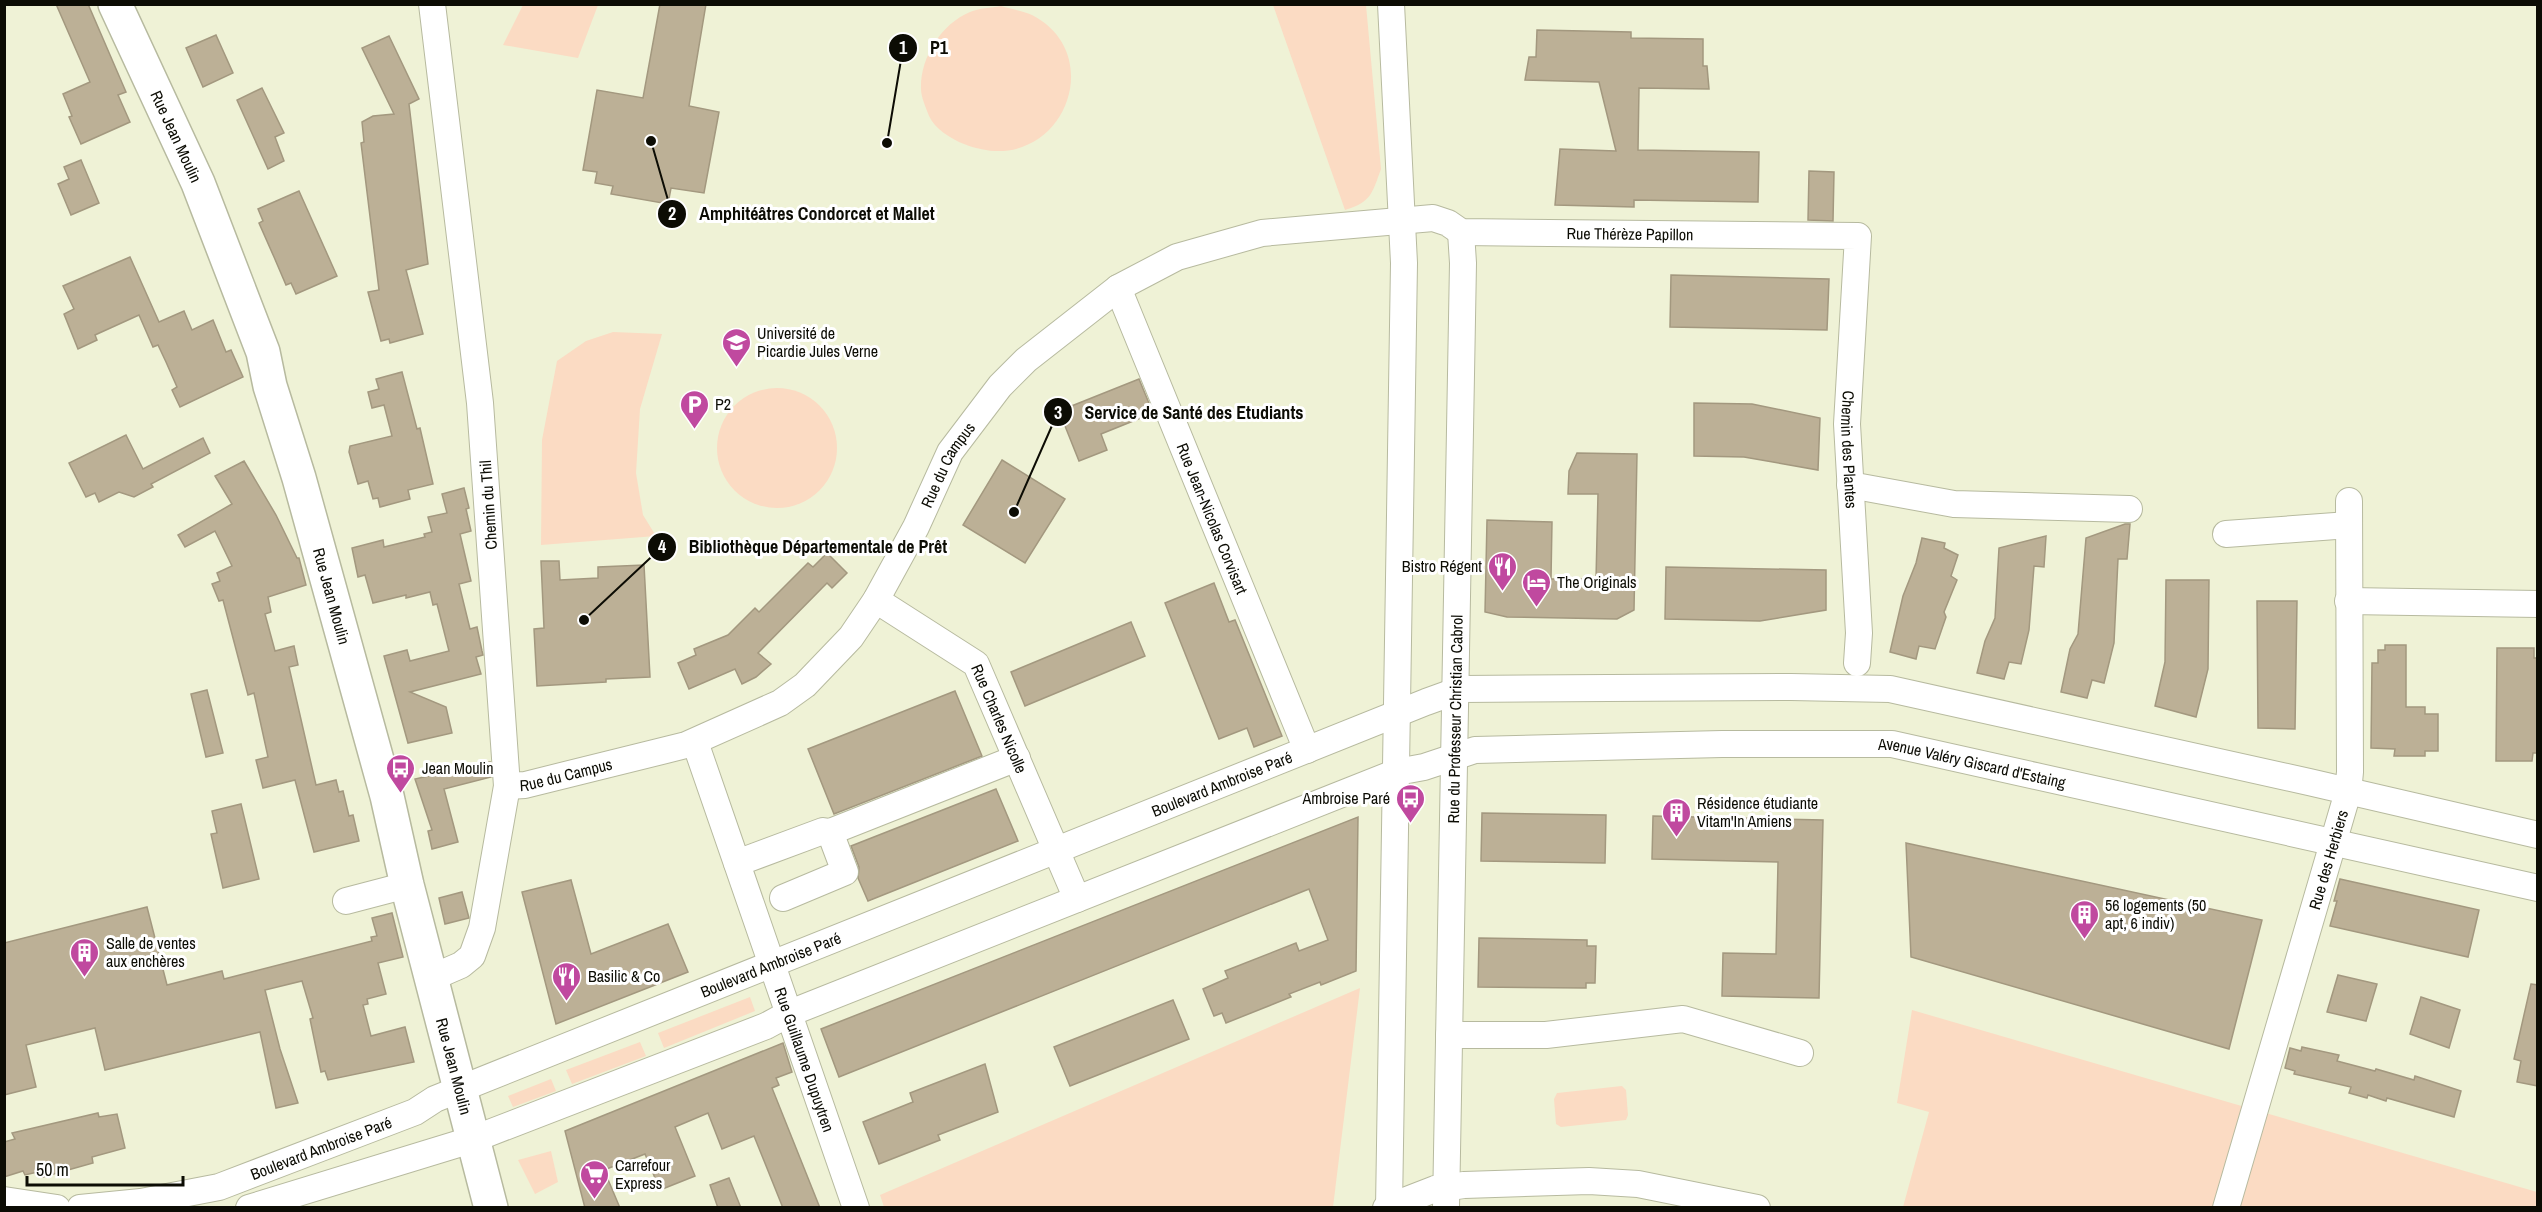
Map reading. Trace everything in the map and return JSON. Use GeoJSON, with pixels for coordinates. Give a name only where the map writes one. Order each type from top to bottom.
{"type":"FeatureCollection","features":[{"type":"Feature","properties":{"kind":"main road","name":"Rue Jean Moulin"},"geometry":{"type":"LineString","coordinates":[[115,4],[198,183],[263,352],[270,386],[387,796],[471,1140],[491,1208]]}},
{"type":"Feature","properties":{"kind":"street","name":"Chemin du Thil"},"geometry":{"type":"LineString","coordinates":[[431,978],[461,965],[472,956],[482,928],[507,786],[480,403],[432,4]]}},
{"type":"Feature","properties":{"kind":"street"},"geometry":{"type":"LineString","coordinates":[[1390,4],[1404,220],[1398,713],[1388,1207],[1435,1189],[1445,1198],[1589,1181],[1638,1184],[1757,1208]]}},
{"type":"Feature","properties":{"kind":"street","name":"Rue Thérèze Papillon"},"geometry":{"type":"LineString","coordinates":[[1404,220],[1433,218],[1448,222],[1461,232],[1858,236]]}},
{"type":"Feature","properties":{"kind":"street","name":"Rue du Campus"},"geometry":{"type":"LineString","coordinates":[[507,786],[525,785],[695,742],[780,703],[805,684],[851,637],[876,600],[916,527],[950,452],[1000,386],[1026,360],[1118,288],[1178,257],[1262,233],[1404,220]]}},
{"type":"Feature","properties":{"kind":"street","name":"Rue du Professeur Christian Cabrol"},"geometry":{"type":"LineString","coordinates":[[1445,1198],[1455,756],[1463,263],[1461,232]]}},
{"type":"Feature","properties":{"kind":"street","name":"Chemin des Plantes"},"geometry":{"type":"LineString","coordinates":[[1857,663],[1859,633],[1847,424],[1858,236]]}},
{"type":"Feature","properties":{"kind":"street","name":"Rue Jean-Nicolas Corvisart"},"geometry":{"type":"LineString","coordinates":[[1118,288],[1307,750]]}},
{"type":"Feature","properties":{"kind":"street"},"geometry":{"type":"LineString","coordinates":[[1850,484],[1954,504],[2129,509]]}},
{"type":"Feature","properties":{"kind":"street","name":"Rue des Herbiers"},"geometry":{"type":"LineString","coordinates":[[2226,534],[2349,513],[2350,772],[2348,792],[2335,843],[2226,1208]]}},
{"type":"Feature","properties":{"kind":"street","name":"Rue Charles Nicolle"},"geometry":{"type":"LineString","coordinates":[[876,600],[976,664],[1077,899]]}},
{"type":"Feature","properties":{"kind":"street"},"geometry":{"type":"LineString","coordinates":[[2348,601],[2538,604]]}},
{"type":"Feature","properties":{"kind":"street"},"geometry":{"type":"LineString","coordinates":[[1455,690],[1720,687],[1890,689],[2538,836]]}},
{"type":"Feature","properties":{"kind":"street","name":"Boulevard Ambroise Paré"},"geometry":{"type":"LineString","coordinates":[[80,1208],[141,1202],[219,1187],[415,1112],[435,1099],[459,1089],[1455,690]]}},
{"type":"Feature","properties":{"kind":"street","name":"Rue Guillaume Dupuytren"},"geometry":{"type":"LineString","coordinates":[[695,742],[856,1208]]}},
{"type":"Feature","properties":{"kind":"street","name":"Avenue Valéry Giscard d'Estaing"},"geometry":{"type":"LineString","coordinates":[[1397,772],[1424,767],[1475,750],[1780,743],[1892,744],[2538,888]]}},
{"type":"Feature","properties":{"kind":"street"},"geometry":{"type":"LineString","coordinates":[[737,863],[823,831],[830,832],[1017,758]]}},
{"type":"Feature","properties":{"kind":"street","name":"Boulevard Ambroise Paré"},"geometry":{"type":"LineString","coordinates":[[249,1208],[471,1140],[766,1026],[790,1013],[1397,772]]}},
{"type":"Feature","properties":{"kind":"street"},"geometry":{"type":"LineString","coordinates":[[783,898],[845,872],[830,832]]}},
{"type":"Feature","properties":{"kind":"street"},"geometry":{"type":"LineString","coordinates":[[346,901],[407,885]]}},
{"type":"Feature","properties":{"kind":"street"},"geometry":{"type":"LineString","coordinates":[[1449,1035],[1546,1035],[1683,1019],[1800,1053]]}},
{"type":"Feature","properties":{"kind":"street"},"geometry":{"type":"LineString","coordinates":[[4,1200],[57,1208]]}},
{"type":"Feature","properties":{"kind":"shaded area"},"geometry":{"type":"Polygon","coordinates":[[[523,5],[598,5],[578,58],[503,45],[523,5]]]}},
{"type":"Feature","properties":{"kind":"shaded area"},"geometry":{"type":"Polygon","coordinates":[[[1273,5],[1366,5],[1381,169],[1369,196],[1354,207],[1345,210],[1273,5]]]}},
{"type":"Feature","properties":{"kind":"shaded area"},"geometry":{"type":"Polygon","coordinates":[[[1001,6],[1032,15],[1056,34],[1068,58],[1071,84],[1064,109],[1048,131],[1026,146],[997,151],[964,144],[944,133],[929,116],[921,89],[928,54],[941,33],[960,17],[970,12],[1001,6]]]}},
{"type":"Feature","properties":{"kind":"shaded area"},"geometry":{"type":"Polygon","coordinates":[[[613,332],[662,334],[640,409],[636,473],[643,515],[656,536],[541,545],[542,440],[557,361],[586,341],[613,332]]]}},
{"type":"Feature","properties":{"kind":"shaded area"},"geometry":{"type":"Polygon","coordinates":[[[777,388],[800,392],[820,405],[833,425],[837,448],[833,471],[820,491],[800,504],[777,508],[754,504],[734,491],[721,471],[717,448],[721,425],[734,405],[754,392],[777,388]]]}},
{"type":"Feature","properties":{"kind":"shaded area"},"geometry":{"type":"Polygon","coordinates":[[[1360,988],[1333,1207],[884,1207],[880,1195],[1360,988]]]}},
{"type":"Feature","properties":{"kind":"shaded area"},"geometry":{"type":"Polygon","coordinates":[[[750,997],[755,1011],[664,1048],[658,1033],[750,997]]]}},
{"type":"Feature","properties":{"kind":"shaded area"},"geometry":{"type":"Polygon","coordinates":[[[1912,1010],[2537,1192],[2537,1207],[1903,1207],[1929,1112],[1897,1103],[1912,1010]]]}},
{"type":"Feature","properties":{"kind":"shaded area"},"geometry":{"type":"Polygon","coordinates":[[[640,1042],[646,1056],[572,1084],[566,1070],[640,1042]]]}},
{"type":"Feature","properties":{"kind":"shaded area"},"geometry":{"type":"Polygon","coordinates":[[[551,1079],[556,1091],[513,1107],[508,1096],[551,1079]]]}},
{"type":"Feature","properties":{"kind":"shaded area"},"geometry":{"type":"Polygon","coordinates":[[[1622,1086],[1626,1090],[1628,1115],[1626,1120],[1561,1127],[1556,1124],[1554,1099],[1557,1093],[1622,1086]]]}},
{"type":"Feature","properties":{"kind":"shaded area"},"geometry":{"type":"Polygon","coordinates":[[[551,1151],[558,1182],[535,1194],[518,1160],[551,1151]]]}},
{"type":"Feature","properties":{"kind":"building"},"geometry":{"type":"Polygon","coordinates":[[[56,4],[88,4],[126,92],[118,95],[130,122],[81,144],[69,117],[72,116],[63,94],[90,82],[56,4]]]}},
{"type":"Feature","properties":{"kind":"building"},"geometry":{"type":"Polygon","coordinates":[[[660,4],[706,4],[689,106],[719,112],[704,193],[671,188],[668,204],[611,194],[613,186],[595,183],[597,172],[583,170],[597,90],[643,98],[660,4]]]}},
{"type":"Feature","properties":{"kind":"building"},"geometry":{"type":"Polygon","coordinates":[[[1537,30],[1631,32],[1631,38],[1703,39],[1703,66],[1707,66],[1709,89],[1639,88],[1638,150],[1759,152],[1758,202],[1634,200],[1634,207],[1555,205],[1560,149],[1616,151],[1599,82],[1525,80],[1529,57],[1536,57],[1537,30]]]}},
{"type":"Feature","properties":{"kind":"building"},"geometry":{"type":"Polygon","coordinates":[[[216,35],[233,73],[203,87],[186,48],[216,35]]]}},
{"type":"Feature","properties":{"kind":"building"},"geometry":{"type":"Polygon","coordinates":[[[389,36],[419,99],[409,104],[428,264],[406,270],[423,334],[390,343],[389,339],[381,341],[368,292],[379,290],[361,143],[364,142],[362,122],[373,116],[394,114],[362,48],[389,36]]]}},
{"type":"Feature","properties":{"kind":"building"},"geometry":{"type":"Polygon","coordinates":[[[262,88],[284,133],[275,137],[284,161],[268,169],[237,100],[262,88]]]}},
{"type":"Feature","properties":{"kind":"building"},"geometry":{"type":"Polygon","coordinates":[[[81,160],[99,203],[71,215],[58,184],[69,179],[64,167],[81,160]]]}},
{"type":"Feature","properties":{"kind":"building"},"geometry":{"type":"Polygon","coordinates":[[[1809,171],[1834,172],[1833,221],[1808,220],[1809,171]]]}},
{"type":"Feature","properties":{"kind":"building"},"geometry":{"type":"Polygon","coordinates":[[[299,191],[337,276],[296,294],[291,283],[286,285],[259,223],[263,221],[258,209],[299,191]]]}},
{"type":"Feature","properties":{"kind":"building"},"geometry":{"type":"Polygon","coordinates":[[[130,257],[159,322],[184,311],[192,330],[213,320],[226,352],[231,350],[243,377],[180,407],[172,390],[177,387],[166,362],[158,345],[153,347],[139,315],[95,335],[97,340],[78,349],[64,314],[74,309],[63,286],[130,257]]]}},
{"type":"Feature","properties":{"kind":"building"},"geometry":{"type":"Polygon","coordinates":[[[1671,275],[1829,279],[1827,330],[1670,327],[1671,275]]]}},
{"type":"Feature","properties":{"kind":"building"},"geometry":{"type":"Polygon","coordinates":[[[402,372],[417,429],[420,428],[433,484],[408,490],[410,499],[380,507],[378,498],[373,499],[368,481],[358,484],[349,452],[350,446],[392,436],[384,405],[372,408],[368,392],[379,389],[376,379],[402,372]]]}},
{"type":"Feature","properties":{"kind":"building"},"geometry":{"type":"Polygon","coordinates":[[[1139,379],[1153,413],[1101,434],[1107,450],[1079,461],[1059,411],[1139,379]]]}},
{"type":"Feature","properties":{"kind":"building"},"geometry":{"type":"Polygon","coordinates":[[[1694,403],[1752,404],[1820,418],[1818,470],[1744,457],[1694,456],[1694,403]]]}},
{"type":"Feature","properties":{"kind":"building"},"geometry":{"type":"Polygon","coordinates":[[[126,435],[143,469],[203,438],[210,453],[151,484],[153,487],[134,497],[119,492],[99,502],[95,493],[86,497],[69,463],[126,435]]]}},
{"type":"Feature","properties":{"kind":"building"},"geometry":{"type":"Polygon","coordinates":[[[1577,453],[1637,454],[1634,610],[1617,619],[1507,617],[1485,612],[1487,520],[1552,522],[1551,579],[1596,579],[1598,494],[1568,494],[1569,471],[1577,453]]]}},
{"type":"Feature","properties":{"kind":"building"},"geometry":{"type":"Polygon","coordinates":[[[1002,460],[1065,499],[1025,563],[963,525],[1002,460]]]}},
{"type":"Feature","properties":{"kind":"building"},"geometry":{"type":"Polygon","coordinates":[[[244,461],[299,558],[306,585],[268,597],[271,612],[265,614],[275,651],[294,646],[298,665],[289,667],[316,785],[336,780],[339,792],[343,791],[349,816],[353,815],[359,841],[314,852],[295,780],[263,788],[256,760],[268,757],[254,693],[248,695],[223,600],[219,601],[212,584],[220,581],[217,573],[232,566],[215,531],[185,547],[178,535],[232,504],[215,476],[244,461]]]}},
{"type":"Feature","properties":{"kind":"building"},"geometry":{"type":"Polygon","coordinates":[[[464,488],[471,531],[460,534],[471,581],[459,584],[470,629],[477,627],[483,655],[476,657],[481,674],[410,692],[446,707],[452,733],[408,743],[384,656],[407,650],[410,661],[449,651],[437,604],[433,605],[430,592],[373,603],[365,575],[358,577],[352,548],[383,540],[384,547],[425,537],[424,534],[432,532],[428,517],[447,513],[442,494],[464,488]]]}},
{"type":"Feature","properties":{"kind":"building"},"geometry":{"type":"Polygon","coordinates":[[[2130,524],[2127,559],[2118,559],[2114,643],[2104,683],[2092,680],[2087,698],[2061,692],[2070,649],[2078,634],[2086,538],[2130,524]]]}},
{"type":"Feature","properties":{"kind":"building"},"geometry":{"type":"Polygon","coordinates":[[[2046,536],[2044,567],[2034,566],[2029,630],[2021,664],[2009,662],[2004,679],[1977,673],[1985,641],[1995,618],[1999,548],[2046,536]]]}},
{"type":"Feature","properties":{"kind":"building"},"geometry":{"type":"Polygon","coordinates":[[[1922,538],[1945,543],[1944,548],[1958,555],[1951,576],[1957,580],[1944,612],[1946,617],[1935,649],[1919,646],[1916,659],[1890,652],[1903,596],[1916,563],[1922,538]]]}},
{"type":"Feature","properties":{"kind":"building"},"geometry":{"type":"Polygon","coordinates":[[[827,553],[847,573],[832,588],[827,583],[758,653],[771,664],[756,677],[742,684],[735,669],[689,689],[678,663],[696,655],[694,649],[728,635],[755,608],[759,612],[808,563],[813,567],[827,553]]]}},
{"type":"Feature","properties":{"kind":"building"},"geometry":{"type":"Polygon","coordinates":[[[541,561],[559,561],[560,580],[598,578],[598,567],[644,565],[650,677],[537,686],[534,629],[544,628],[541,561]]]}},
{"type":"Feature","properties":{"kind":"building"},"geometry":{"type":"Polygon","coordinates":[[[1666,567],[1826,570],[1826,610],[1760,621],[1665,619],[1666,567]]]}},
{"type":"Feature","properties":{"kind":"building"},"geometry":{"type":"Polygon","coordinates":[[[2166,580],[2209,580],[2208,669],[2196,717],[2155,706],[2165,662],[2166,580]]]}},
{"type":"Feature","properties":{"kind":"building"},"geometry":{"type":"Polygon","coordinates":[[[1214,583],[1229,622],[1235,620],[1282,736],[1254,747],[1247,728],[1219,739],[1165,603],[1214,583]]]}},
{"type":"Feature","properties":{"kind":"building"},"geometry":{"type":"Polygon","coordinates":[[[2257,601],[2297,601],[2295,729],[2258,728],[2257,601]]]}},
{"type":"Feature","properties":{"kind":"building"},"geometry":{"type":"Polygon","coordinates":[[[1131,622],[1145,656],[1025,706],[1011,672],[1131,622]]]}},
{"type":"Feature","properties":{"kind":"building"},"geometry":{"type":"Polygon","coordinates":[[[2385,645],[2406,645],[2406,707],[2425,707],[2425,714],[2438,714],[2438,751],[2425,751],[2425,756],[2394,756],[2395,749],[2371,748],[2372,663],[2378,663],[2378,650],[2385,650],[2385,645]]]}},
{"type":"Feature","properties":{"kind":"building"},"geometry":{"type":"Polygon","coordinates":[[[2497,648],[2534,648],[2534,658],[2538,658],[2538,753],[2533,753],[2532,761],[2496,761],[2497,648]]]}},
{"type":"Feature","properties":{"kind":"building"},"geometry":{"type":"Polygon","coordinates":[[[207,690],[223,753],[206,757],[191,694],[207,690]]]}},
{"type":"Feature","properties":{"kind":"building"},"geometry":{"type":"Polygon","coordinates":[[[955,691],[982,756],[834,814],[808,749],[955,691]]]}},
{"type":"Feature","properties":{"kind":"building"},"geometry":{"type":"Polygon","coordinates":[[[490,762],[491,777],[444,789],[458,842],[432,849],[428,831],[432,830],[415,779],[490,762]]]}},
{"type":"Feature","properties":{"kind":"building"},"geometry":{"type":"Polygon","coordinates":[[[996,789],[1018,841],[868,901],[858,878],[859,867],[851,846],[996,789]]]}},
{"type":"Feature","properties":{"kind":"building"},"geometry":{"type":"Polygon","coordinates":[[[241,804],[259,879],[223,888],[211,834],[217,833],[212,811],[241,804]]]}},
{"type":"Feature","properties":{"kind":"building"},"geometry":{"type":"Polygon","coordinates":[[[1482,813],[1606,815],[1605,863],[1481,861],[1482,813]]]}},
{"type":"Feature","properties":{"kind":"building"},"geometry":{"type":"Polygon","coordinates":[[[1653,816],[1823,820],[1819,998],[1722,996],[1723,953],[1776,954],[1778,862],[1652,859],[1653,816]]]}},
{"type":"Feature","properties":{"kind":"building"},"geometry":{"type":"Polygon","coordinates":[[[1358,817],[1356,971],[1321,985],[1320,982],[1289,994],[1291,997],[1226,1023],[1222,1013],[1214,1016],[1203,989],[1228,978],[1225,971],[1296,943],[1299,951],[1328,940],[1309,889],[839,1077],[821,1029],[1358,817]]]}},
{"type":"Feature","properties":{"kind":"building","name":"56 logements (50 apt, 6 indiv)"},"geometry":{"type":"Polygon","coordinates":[[[1906,843],[2262,920],[2229,1049],[1911,957],[1906,843]]]}},
{"type":"Feature","properties":{"kind":"building"},"geometry":{"type":"Polygon","coordinates":[[[2340,879],[2479,910],[2468,957],[2330,926],[2340,879]]]}},
{"type":"Feature","properties":{"kind":"building"},"geometry":{"type":"Polygon","coordinates":[[[571,880],[591,954],[668,924],[688,972],[556,1024],[522,892],[571,880]]]}},
{"type":"Feature","properties":{"kind":"building"},"geometry":{"type":"Polygon","coordinates":[[[462,892],[469,918],[445,924],[439,898],[462,892]]]}},
{"type":"Feature","properties":{"kind":"building"},"geometry":{"type":"Polygon","coordinates":[[[147,907],[167,985],[222,971],[224,979],[372,941],[371,937],[377,936],[372,918],[392,913],[403,957],[378,963],[386,994],[367,999],[368,1004],[363,1005],[371,1036],[405,1027],[414,1062],[328,1080],[325,1071],[321,1072],[310,1019],[313,1018],[302,981],[265,990],[280,1049],[298,1103],[276,1108],[260,1032],[105,1070],[95,1028],[26,1045],[36,1087],[4,1095],[4,943],[147,907]]]}},
{"type":"Feature","properties":{"kind":"building"},"geometry":{"type":"Polygon","coordinates":[[[1479,938],[1587,940],[1587,946],[1596,946],[1595,983],[1586,983],[1586,988],[1478,987],[1479,938]]]}},
{"type":"Feature","properties":{"kind":"building"},"geometry":{"type":"Polygon","coordinates":[[[2338,975],[2377,984],[2366,1021],[2327,1012],[2338,975]]]}},
{"type":"Feature","properties":{"kind":"building"},"geometry":{"type":"Polygon","coordinates":[[[2531,984],[2538,985],[2538,1086],[2517,1082],[2521,1061],[2514,1059],[2531,984]]]}},
{"type":"Feature","properties":{"kind":"building"},"geometry":{"type":"Polygon","coordinates":[[[2421,997],[2460,1010],[2449,1048],[2410,1034],[2421,997]]]}},
{"type":"Feature","properties":{"kind":"building"},"geometry":{"type":"Polygon","coordinates":[[[1173,1000],[1189,1039],[1070,1086],[1054,1047],[1173,1000]]]}},
{"type":"Feature","properties":{"kind":"building"},"geometry":{"type":"Polygon","coordinates":[[[783,1043],[792,1072],[776,1078],[779,1085],[772,1088],[820,1208],[783,1208],[754,1136],[722,1149],[708,1113],[675,1127],[695,1176],[660,1190],[645,1154],[604,1170],[620,1208],[585,1208],[565,1131],[783,1043]]]}},
{"type":"Feature","properties":{"kind":"building"},"geometry":{"type":"Polygon","coordinates":[[[2302,1047],[2339,1055],[2337,1061],[2414,1080],[2415,1076],[2461,1091],[2454,1117],[2387,1098],[2386,1101],[2368,1095],[2367,1098],[2349,1093],[2351,1087],[2294,1074],[2295,1071],[2285,1068],[2290,1048],[2301,1051],[2302,1047]]]}},
{"type":"Feature","properties":{"kind":"building"},"geometry":{"type":"Polygon","coordinates":[[[985,1064],[998,1112],[938,1135],[940,1140],[879,1164],[863,1122],[913,1102],[910,1093],[985,1064]]]}},
{"type":"Feature","properties":{"kind":"building"},"geometry":{"type":"Polygon","coordinates":[[[98,1113],[99,1117],[117,1114],[125,1148],[92,1157],[93,1163],[43,1177],[42,1171],[25,1175],[23,1171],[4,1177],[4,1142],[15,1139],[12,1133],[98,1113]]]}},
{"type":"Feature","properties":{"kind":"building"},"geometry":{"type":"Polygon","coordinates":[[[729,1178],[741,1208],[718,1208],[710,1185],[729,1178]]]}},
{"type":"Feature","properties":{"kind":"place","name":"Amphitéâtres Condorcet et Mallet"},"geometry":{"type":"Point","coordinates":[651,141]}},
{"type":"Feature","properties":{"kind":"place","name":"P1"},"geometry":{"type":"Point","coordinates":[887,143]}},
{"type":"Feature","properties":{"kind":"place","name":"Université de Picardie Jules Verne"},"geometry":{"type":"Point","coordinates":[736,368]}},
{"type":"Feature","properties":{"kind":"place","name":"P2"},"geometry":{"type":"Point","coordinates":[694,430]}},
{"type":"Feature","properties":{"kind":"place","name":"Service de Santé des Etudiants"},"geometry":{"type":"Point","coordinates":[1014,512]}},
{"type":"Feature","properties":{"kind":"place","name":"Bistro Régent"},"geometry":{"type":"Point","coordinates":[1503,592]}},
{"type":"Feature","properties":{"kind":"place","name":"The Originals"},"geometry":{"type":"Point","coordinates":[1536,608]}},
{"type":"Feature","properties":{"kind":"place","name":"Bibliothèque Départementale de Prêt"},"geometry":{"type":"Point","coordinates":[584,620]}},
{"type":"Feature","properties":{"kind":"place","name":"Jean Moulin"},"geometry":{"type":"Point","coordinates":[401,794]}},
{"type":"Feature","properties":{"kind":"place","name":"Ambroise Paré"},"geometry":{"type":"Point","coordinates":[1411,824]}},
{"type":"Feature","properties":{"kind":"place","name":"Résidence étudiante Vitam'In Amiens"},"geometry":{"type":"Point","coordinates":[1676,838]}},
{"type":"Feature","properties":{"kind":"place","name":"56 logements (50 apt, 6 indiv)"},"geometry":{"type":"Point","coordinates":[2084,940]}},
{"type":"Feature","properties":{"kind":"place","name":"Salle de ventes aux enchères"},"geometry":{"type":"Point","coordinates":[85,978]}},
{"type":"Feature","properties":{"kind":"place","name":"Basilic & Co"},"geometry":{"type":"Point","coordinates":[567,1002]}},
{"type":"Feature","properties":{"kind":"place","name":"Carrefour Express"},"geometry":{"type":"Point","coordinates":[594,1200]}}]}
